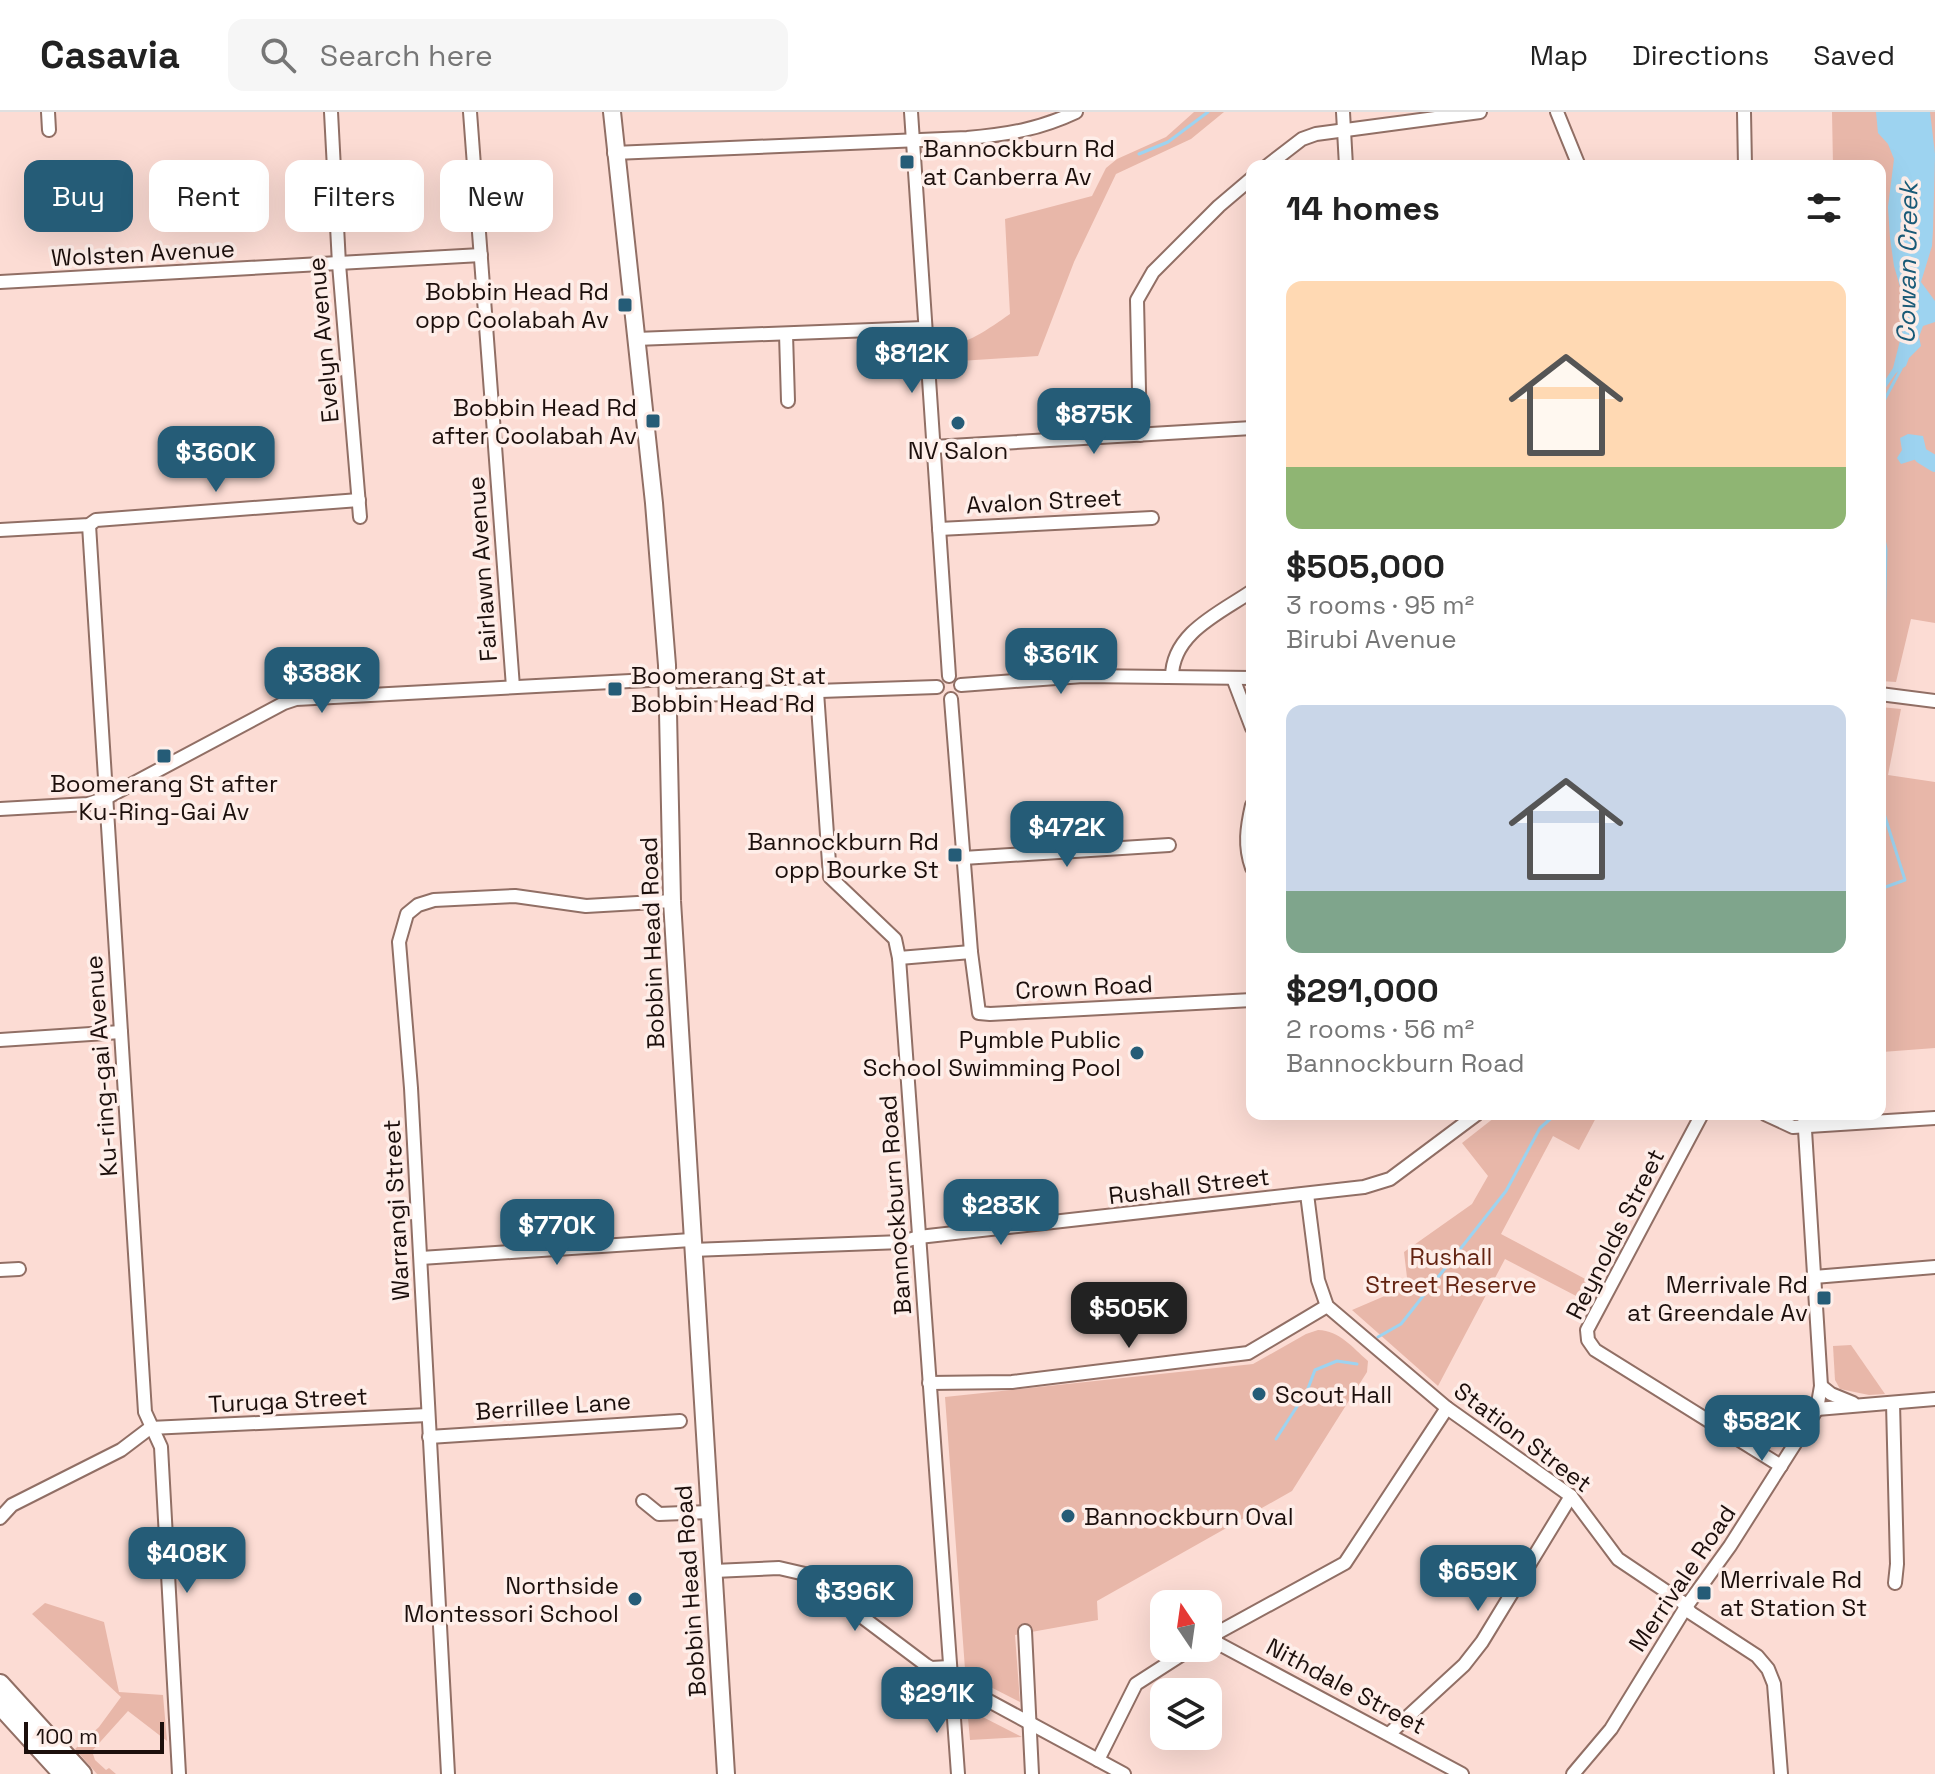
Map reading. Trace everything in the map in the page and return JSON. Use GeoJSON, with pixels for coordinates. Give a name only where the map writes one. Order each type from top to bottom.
{"type":"FeatureCollection","features":[{"type":"Feature","properties":{"kind":"highway"},"geometry":{"type":"LineString","coordinates":[[0,1684],[82,1774]]}},
{"type":"Feature","properties":{"kind":"highway"},"geometry":{"type":"LineString","coordinates":[[0,1705],[63,1774]]}},
{"type":"Feature","properties":{"kind":"main road","name":"Bobbin Head Road"},"geometry":{"type":"LineString","coordinates":[[612,112],[654,503],[668,679],[672,901],[726,1774]]}},
{"type":"Feature","properties":{"kind":"street"},"geometry":{"type":"LineString","coordinates":[[48,112],[49,130]]}},
{"type":"Feature","properties":{"kind":"street","name":"Evelyn Avenue"},"geometry":{"type":"LineString","coordinates":[[331,112],[339,264],[360,517]]}},
{"type":"Feature","properties":{"kind":"street","name":"Fairlawn Avenue"},"geometry":{"type":"LineString","coordinates":[[470,112],[513,687]]}},
{"type":"Feature","properties":{"kind":"street"},"geometry":{"type":"LineString","coordinates":[[911,112],[949,676]]}},
{"type":"Feature","properties":{"kind":"street"},"geometry":{"type":"LineString","coordinates":[[614,153],[1014,134],[1076,112]]}},
{"type":"Feature","properties":{"kind":"street"},"geometry":{"type":"LineString","coordinates":[[1343,112],[1346,160]]}},
{"type":"Feature","properties":{"kind":"street"},"geometry":{"type":"LineString","coordinates":[[1275,160],[1302,139],[1344,129],[1480,112]]}},
{"type":"Feature","properties":{"kind":"street"},"geometry":{"type":"LineString","coordinates":[[1557,112],[1577,160]]}},
{"type":"Feature","properties":{"kind":"street"},"geometry":{"type":"LineString","coordinates":[[1744,112],[1745,160]]}},
{"type":"Feature","properties":{"kind":"street"},"geometry":{"type":"LineString","coordinates":[[1140,435],[1137,300],[1153,272],[1246,183]]}},
{"type":"Feature","properties":{"kind":"street","name":"Wolsten Avenue"},"geometry":{"type":"LineString","coordinates":[[0,282],[481,255]]}},
{"type":"Feature","properties":{"kind":"street"},"geometry":{"type":"LineString","coordinates":[[636,339],[924,328]]}},
{"type":"Feature","properties":{"kind":"street"},"geometry":{"type":"LineString","coordinates":[[786,334],[788,401]]}},
{"type":"Feature","properties":{"kind":"street"},"geometry":{"type":"LineString","coordinates":[[933,447],[1246,428]]}},
{"type":"Feature","properties":{"kind":"street"},"geometry":{"type":"LineString","coordinates":[[0,530],[89,525],[96,520],[359,500]]}},
{"type":"Feature","properties":{"kind":"street","name":"Avalon Street"},"geometry":{"type":"LineString","coordinates":[[939,529],[1152,518]]}},
{"type":"Feature","properties":{"kind":"street","name":"Ku-ring-gai Avenue"},"geometry":{"type":"LineString","coordinates":[[89,525],[145,1412],[161,1447],[179,1774]]}},
{"type":"Feature","properties":{"kind":"street"},"geometry":{"type":"LineString","coordinates":[[1172,677],[1172,662],[1183,641],[1246,595]]}},
{"type":"Feature","properties":{"kind":"street"},"geometry":{"type":"LineString","coordinates":[[937,687],[941,679],[949,676],[957,678],[961,685],[960,693],[951,699]]}},
{"type":"Feature","properties":{"kind":"street"},"geometry":{"type":"LineString","coordinates":[[961,685],[1083,676],[1246,678]]}},
{"type":"Feature","properties":{"kind":"street"},"geometry":{"type":"LineString","coordinates":[[1233,678],[1246,712]]}},
{"type":"Feature","properties":{"kind":"street"},"geometry":{"type":"LineString","coordinates":[[0,809],[88,804],[106,798],[296,699],[668,679]]}},
{"type":"Feature","properties":{"kind":"street"},"geometry":{"type":"LineString","coordinates":[[669,696],[937,687]]}},
{"type":"Feature","properties":{"kind":"street"},"geometry":{"type":"LineString","coordinates":[[937,687],[941,695],[951,699]]}},
{"type":"Feature","properties":{"kind":"street"},"geometry":{"type":"LineString","coordinates":[[817,692],[830,877],[895,939],[899,958],[971,952],[951,699]]}},
{"type":"Feature","properties":{"kind":"street"},"geometry":{"type":"LineString","coordinates":[[1886,695],[1935,701]]}},
{"type":"Feature","properties":{"kind":"street"},"geometry":{"type":"LineString","coordinates":[[963,858],[1169,845]]}},
{"type":"Feature","properties":{"kind":"street","name":"Warrangi Street"},"geometry":{"type":"LineString","coordinates":[[448,1774],[411,1088],[399,942],[407,914],[418,905],[434,900],[515,896],[586,906],[672,901]]}},
{"type":"Feature","properties":{"kind":"street","name":"Crown Road"},"geometry":{"type":"LineString","coordinates":[[971,952],[979,1013],[1246,1000]]}},
{"type":"Feature","properties":{"kind":"street","name":"Bannockburn Road"},"geometry":{"type":"LineString","coordinates":[[899,958],[958,1774]]}},
{"type":"Feature","properties":{"kind":"street"},"geometry":{"type":"LineString","coordinates":[[0,1040],[121,1032]]}},
{"type":"Feature","properties":{"kind":"street"},"geometry":{"type":"LineString","coordinates":[[1886,1119],[1935,1118]]}},
{"type":"Feature","properties":{"kind":"street","name":"Rushall Street"},"geometry":{"type":"LineString","coordinates":[[421,1258],[691,1245],[902,1242],[919,1237],[1364,1187],[1390,1179],[1469,1120]]}},
{"type":"Feature","properties":{"kind":"street","name":"Reynolds Street"},"geometry":{"type":"LineString","coordinates":[[1699,1120],[1610,1284],[1587,1330],[1588,1340],[1595,1350],[1781,1466]]}},
{"type":"Feature","properties":{"kind":"street"},"geometry":{"type":"LineString","coordinates":[[1776,1120],[1789,1127],[1804,1120]]}},
{"type":"Feature","properties":{"kind":"street","name":"Merrivale Road"},"geometry":{"type":"LineString","coordinates":[[1573,1774],[1611,1729],[1686,1607],[1730,1546],[1817,1409],[1821,1386],[1804,1120]]}},
{"type":"Feature","properties":{"kind":"street"},"geometry":{"type":"LineString","coordinates":[[929,1383],[1012,1382],[1248,1353],[1327,1306],[1318,1280],[1307,1194]]}},
{"type":"Feature","properties":{"kind":"street"},"geometry":{"type":"LineString","coordinates":[[1814,1277],[1935,1267]]}},
{"type":"Feature","properties":{"kind":"street"},"geometry":{"type":"LineString","coordinates":[[0,1270],[19,1269]]}},
{"type":"Feature","properties":{"kind":"street","name":"Station Street"},"geometry":{"type":"LineString","coordinates":[[1327,1306],[1447,1408],[1571,1496],[1618,1559],[1691,1613],[1757,1656],[1768,1669],[1774,1684],[1781,1774]]}},
{"type":"Feature","properties":{"kind":"street"},"geometry":{"type":"LineString","coordinates":[[1821,1386],[1831,1394],[1857,1404]]}},
{"type":"Feature","properties":{"kind":"street"},"geometry":{"type":"LineString","coordinates":[[1817,1409],[1935,1399]]}},
{"type":"Feature","properties":{"kind":"street"},"geometry":{"type":"LineString","coordinates":[[1893,1403],[1895,1583]]}},
{"type":"Feature","properties":{"kind":"street"},"geometry":{"type":"LineString","coordinates":[[1222,1630],[1345,1563],[1447,1408]]}},
{"type":"Feature","properties":{"kind":"street","name":"Turuga Street"},"geometry":{"type":"LineString","coordinates":[[150,1428],[428,1415]]}},
{"type":"Feature","properties":{"kind":"street","name":"Berrillee Lane"},"geometry":{"type":"LineString","coordinates":[[429,1437],[680,1421]]}},
{"type":"Feature","properties":{"kind":"street"},"geometry":{"type":"LineString","coordinates":[[0,1518],[12,1505],[121,1450],[150,1428]]}},
{"type":"Feature","properties":{"kind":"street"},"geometry":{"type":"LineString","coordinates":[[1389,1734],[1464,1665],[1482,1642],[1571,1496]]}},
{"type":"Feature","properties":{"kind":"street"},"geometry":{"type":"LineString","coordinates":[[643,1501],[659,1514],[709,1512]]}},
{"type":"Feature","properties":{"kind":"street"},"geometry":{"type":"LineString","coordinates":[[714,1571],[779,1568],[805,1574],[926,1665],[950,1667]]}},
{"type":"Feature","properties":{"kind":"street"},"geometry":{"type":"LineString","coordinates":[[1025,1631],[1032,1774]]}},
{"type":"Feature","properties":{"kind":"street","name":"Nithdale Street"},"geometry":{"type":"LineString","coordinates":[[1222,1645],[1462,1774]]}},
{"type":"Feature","properties":{"kind":"street"},"geometry":{"type":"LineString","coordinates":[[1098,1760],[1136,1684],[1170,1662]]}},
{"type":"Feature","properties":{"kind":"street"},"geometry":{"type":"LineString","coordinates":[[952,1692],[976,1694],[1124,1774]]}},
{"type":"Feature","properties":{"kind":"green space"},"geometry":{"type":"Polygon","coordinates":[[[1194,112],[1224,112],[1191,139],[1116,174],[1074,262],[1038,356],[944,362],[941,359],[941,346],[969,339],[1010,314],[1005,219],[1092,196],[1106,168],[1117,159],[1166,137],[1194,112]]]}},
{"type":"Feature","properties":{"kind":"green space"},"geometry":{"type":"Polygon","coordinates":[[[1832,112],[1935,112],[1935,623],[1911,619],[1896,682],[1886,681],[1886,160],[1833,160],[1832,112]]]}},
{"type":"Feature","properties":{"kind":"green space"},"geometry":{"type":"Polygon","coordinates":[[[1886,708],[1901,709],[1888,775],[1935,782],[1935,1048],[1886,1052],[1886,708]]]}},
{"type":"Feature","properties":{"kind":"green space","name":"Rushall Street Reserve"},"geometry":{"type":"Polygon","coordinates":[[[1491,1120],[1595,1120],[1579,1150],[1553,1136],[1501,1234],[1589,1281],[1580,1298],[1505,1259],[1438,1386],[1352,1310],[1408,1286],[1404,1252],[1472,1204],[1488,1176],[1462,1143],[1491,1120]]]}},
{"type":"Feature","properties":{"kind":"green space","name":"Bannockburn Oval"},"geometry":{"type":"Polygon","coordinates":[[[1318,1330],[1333,1333],[1351,1345],[1368,1361],[1367,1372],[1292,1491],[1097,1601],[1098,1620],[1015,1635],[1020,1702],[967,1675],[945,1397],[1253,1364],[1318,1330]]]}},
{"type":"Feature","properties":{"kind":"green space"},"geometry":{"type":"Polygon","coordinates":[[[1851,1345],[1885,1394],[1869,1395],[1840,1389],[1835,1380],[1833,1346],[1851,1345]]]}},
{"type":"Feature","properties":{"kind":"green space"},"geometry":{"type":"Polygon","coordinates":[[[45,1603],[104,1622],[119,1692],[163,1695],[167,1741],[128,1711],[92,1751],[95,1760],[116,1774],[97,1774],[75,1749],[99,1727],[121,1697],[32,1614],[45,1603]]]}},
{"type":"Feature","properties":{"kind":"green space"},"geometry":{"type":"Polygon","coordinates":[[[975,1713],[1022,1737],[970,1740],[968,1718],[975,1713]]]}},
{"type":"Feature","properties":{"kind":"water"},"geometry":{"type":"Polygon","coordinates":[[[1876,112],[1930,112],[1935,154],[1932,246],[1921,282],[1935,301],[1935,322],[1923,326],[1919,337],[1921,346],[1886,387],[1904,325],[1905,304],[1890,238],[1888,207],[1894,159],[1888,144],[1878,133],[1876,112]]]}},
{"type":"Feature","properties":{"kind":"water"},"geometry":{"type":"Polygon","coordinates":[[[1908,434],[1923,436],[1926,449],[1917,459],[1901,464],[1897,458],[1902,450],[1900,438],[1908,434]]]}},
{"type":"Feature","properties":{"kind":"waterway"},"geometry":{"type":"LineString","coordinates":[[1139,154],[1168,142],[1208,112]]}},
{"type":"Feature","properties":{"kind":"waterway","name":"Cowan Creek"},"geometry":{"type":"LineString","coordinates":[[1886,397],[1901,369]]}},
{"type":"Feature","properties":{"kind":"waterway"},"geometry":{"type":"LineString","coordinates":[[1922,456],[1935,464]]}},
{"type":"Feature","properties":{"kind":"waterway"},"geometry":{"type":"LineString","coordinates":[[1886,820],[1905,880],[1886,887]]}},
{"type":"Feature","properties":{"kind":"waterway"},"geometry":{"type":"LineString","coordinates":[[1378,1337],[1401,1324],[1506,1191],[1540,1128],[1549,1120]]}},
{"type":"Feature","properties":{"kind":"waterway"},"geometry":{"type":"LineString","coordinates":[[1276,1439],[1307,1391],[1315,1370],[1337,1361],[1357,1364]]}},
{"type":"Feature","properties":{"kind":"place","name":"Bannockburn Rd at Canberra Av"},"geometry":{"type":"Point","coordinates":[907,162]}},
{"type":"Feature","properties":{"kind":"place","name":"Bobbin Head Rd opp Coolabah Av"},"geometry":{"type":"Point","coordinates":[625,305]}},
{"type":"Feature","properties":{"kind":"place","name":"Bobbin Head Rd after Coolabah Av"},"geometry":{"type":"Point","coordinates":[653,421]}},
{"type":"Feature","properties":{"kind":"place","name":"NV Salon"},"geometry":{"type":"Point","coordinates":[958,423]}},
{"type":"Feature","properties":{"kind":"place","name":"Boomerang St at Bobbin Head Rd"},"geometry":{"type":"Point","coordinates":[615,689]}},
{"type":"Feature","properties":{"kind":"place","name":"Boomerang St after Ku-Ring-Gai Av"},"geometry":{"type":"Point","coordinates":[164,756]}},
{"type":"Feature","properties":{"kind":"place","name":"Bannockburn Rd opp Bourke St"},"geometry":{"type":"Point","coordinates":[955,855]}},
{"type":"Feature","properties":{"kind":"place","name":"Pymble Public School Swimming Pool"},"geometry":{"type":"Point","coordinates":[1137,1053]}},
{"type":"Feature","properties":{"kind":"place","name":"Merrivale Rd at Greendale Av"},"geometry":{"type":"Point","coordinates":[1824,1298]}},
{"type":"Feature","properties":{"kind":"place","name":"Scout Hall"},"geometry":{"type":"Point","coordinates":[1259,1394]}},
{"type":"Feature","properties":{"kind":"place","name":"Bannockburn Oval"},"geometry":{"type":"Point","coordinates":[1068,1516]}},
{"type":"Feature","properties":{"kind":"place","name":"Merrivale Rd at Station St"},"geometry":{"type":"Point","coordinates":[1704,1593]}},
{"type":"Feature","properties":{"kind":"place","name":"Northside Montessori School"},"geometry":{"type":"Point","coordinates":[635,1599]}}]}
